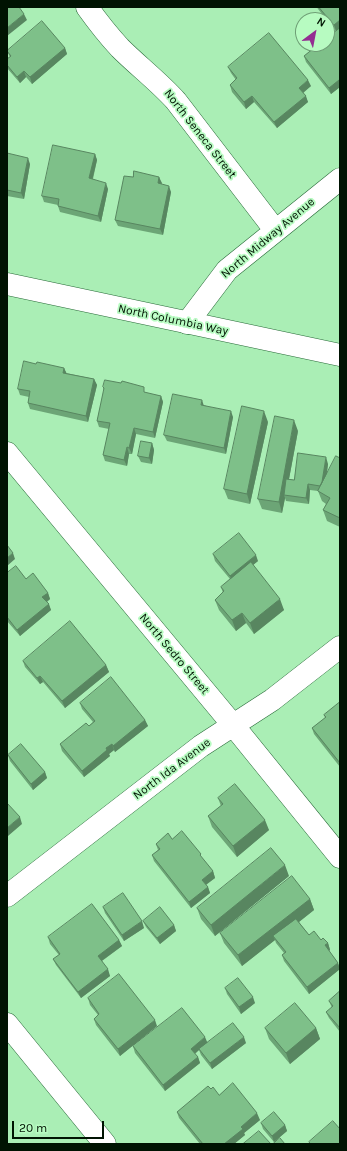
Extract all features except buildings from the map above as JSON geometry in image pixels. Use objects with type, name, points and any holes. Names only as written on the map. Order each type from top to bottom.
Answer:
[{"type":"street","name":"North Seneca Street","points":[[87,7],[107,34],[121,49],[164,88],[176,101],[275,230]]},
{"type":"street","name":"North Midway Avenue","points":[[187,323],[227,270],[340,179]]},
{"type":"street","name":"North Columbia Way","points":[[7,284],[340,355]]},
{"type":"street","name":"North Sedro Street","points":[[7,453],[233,725],[340,858]]},
{"type":"street","name":"North Ida Avenue","points":[[7,896],[201,746],[272,700],[340,647]]},
{"type":"street","points":[[7,1024],[105,1144]]}]
